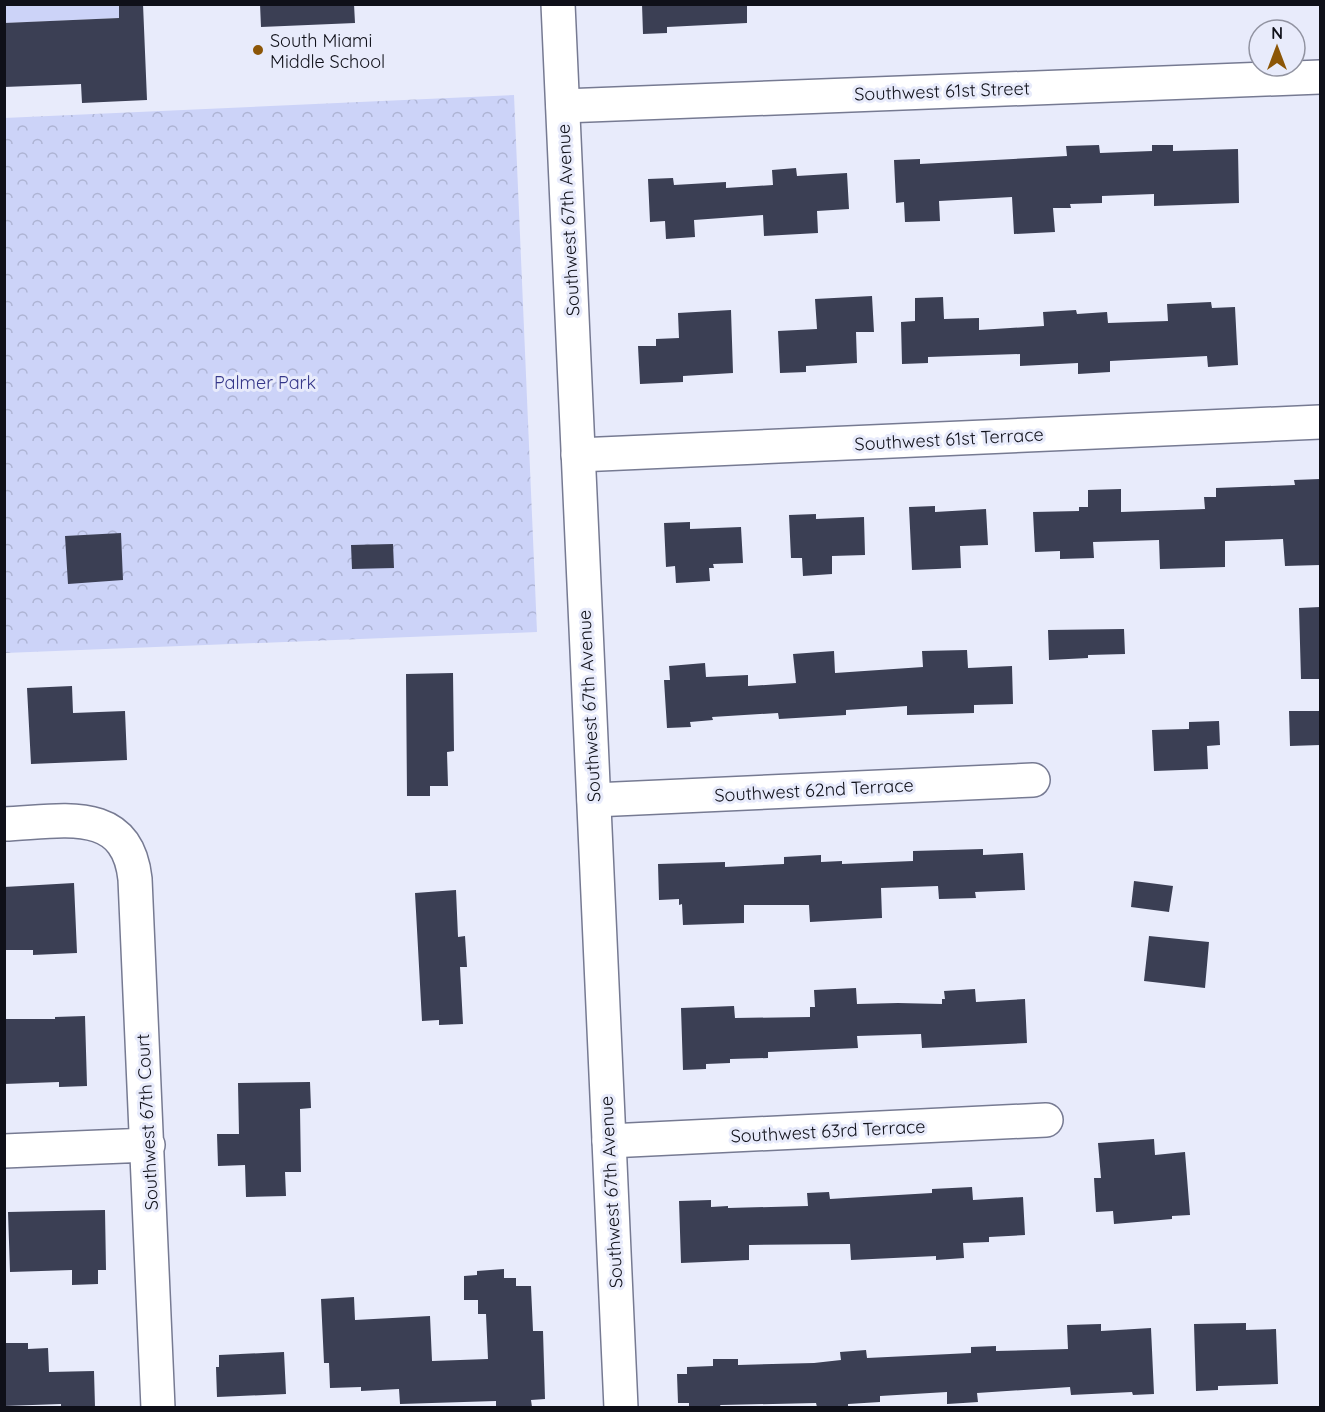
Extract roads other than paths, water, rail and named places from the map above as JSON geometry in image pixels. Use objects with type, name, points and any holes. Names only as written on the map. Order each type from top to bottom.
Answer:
[{"type":"street","name":"Southwest 67th Avenue","points":[[558,4],[621,1407]]},
{"type":"street","name":"Southwest 61st Street","points":[[563,106],[1320,77]]},
{"type":"street","name":"Southwest 61st Terrace","points":[[579,455],[1320,422]]},
{"type":"street","name":"Southwest 62nd Terrace","points":[[594,800],[1033,780]]},
{"type":"street","name":"Southwest 67th Court","points":[[4,824],[70,821],[98,824],[109,828],[122,840],[132,858],[135,879],[148,1145],[158,1407]]},
{"type":"street","name":"Southwest 63rd Terrace","points":[[609,1141],[1046,1120]]},
{"type":"street","points":[[4,1151],[148,1145]]},
{"type":"place","name":"South Miami Middle School","points":[[258,50]]},
{"type":"park label","name":"Palmer Park","points":[[265,382]]}]
